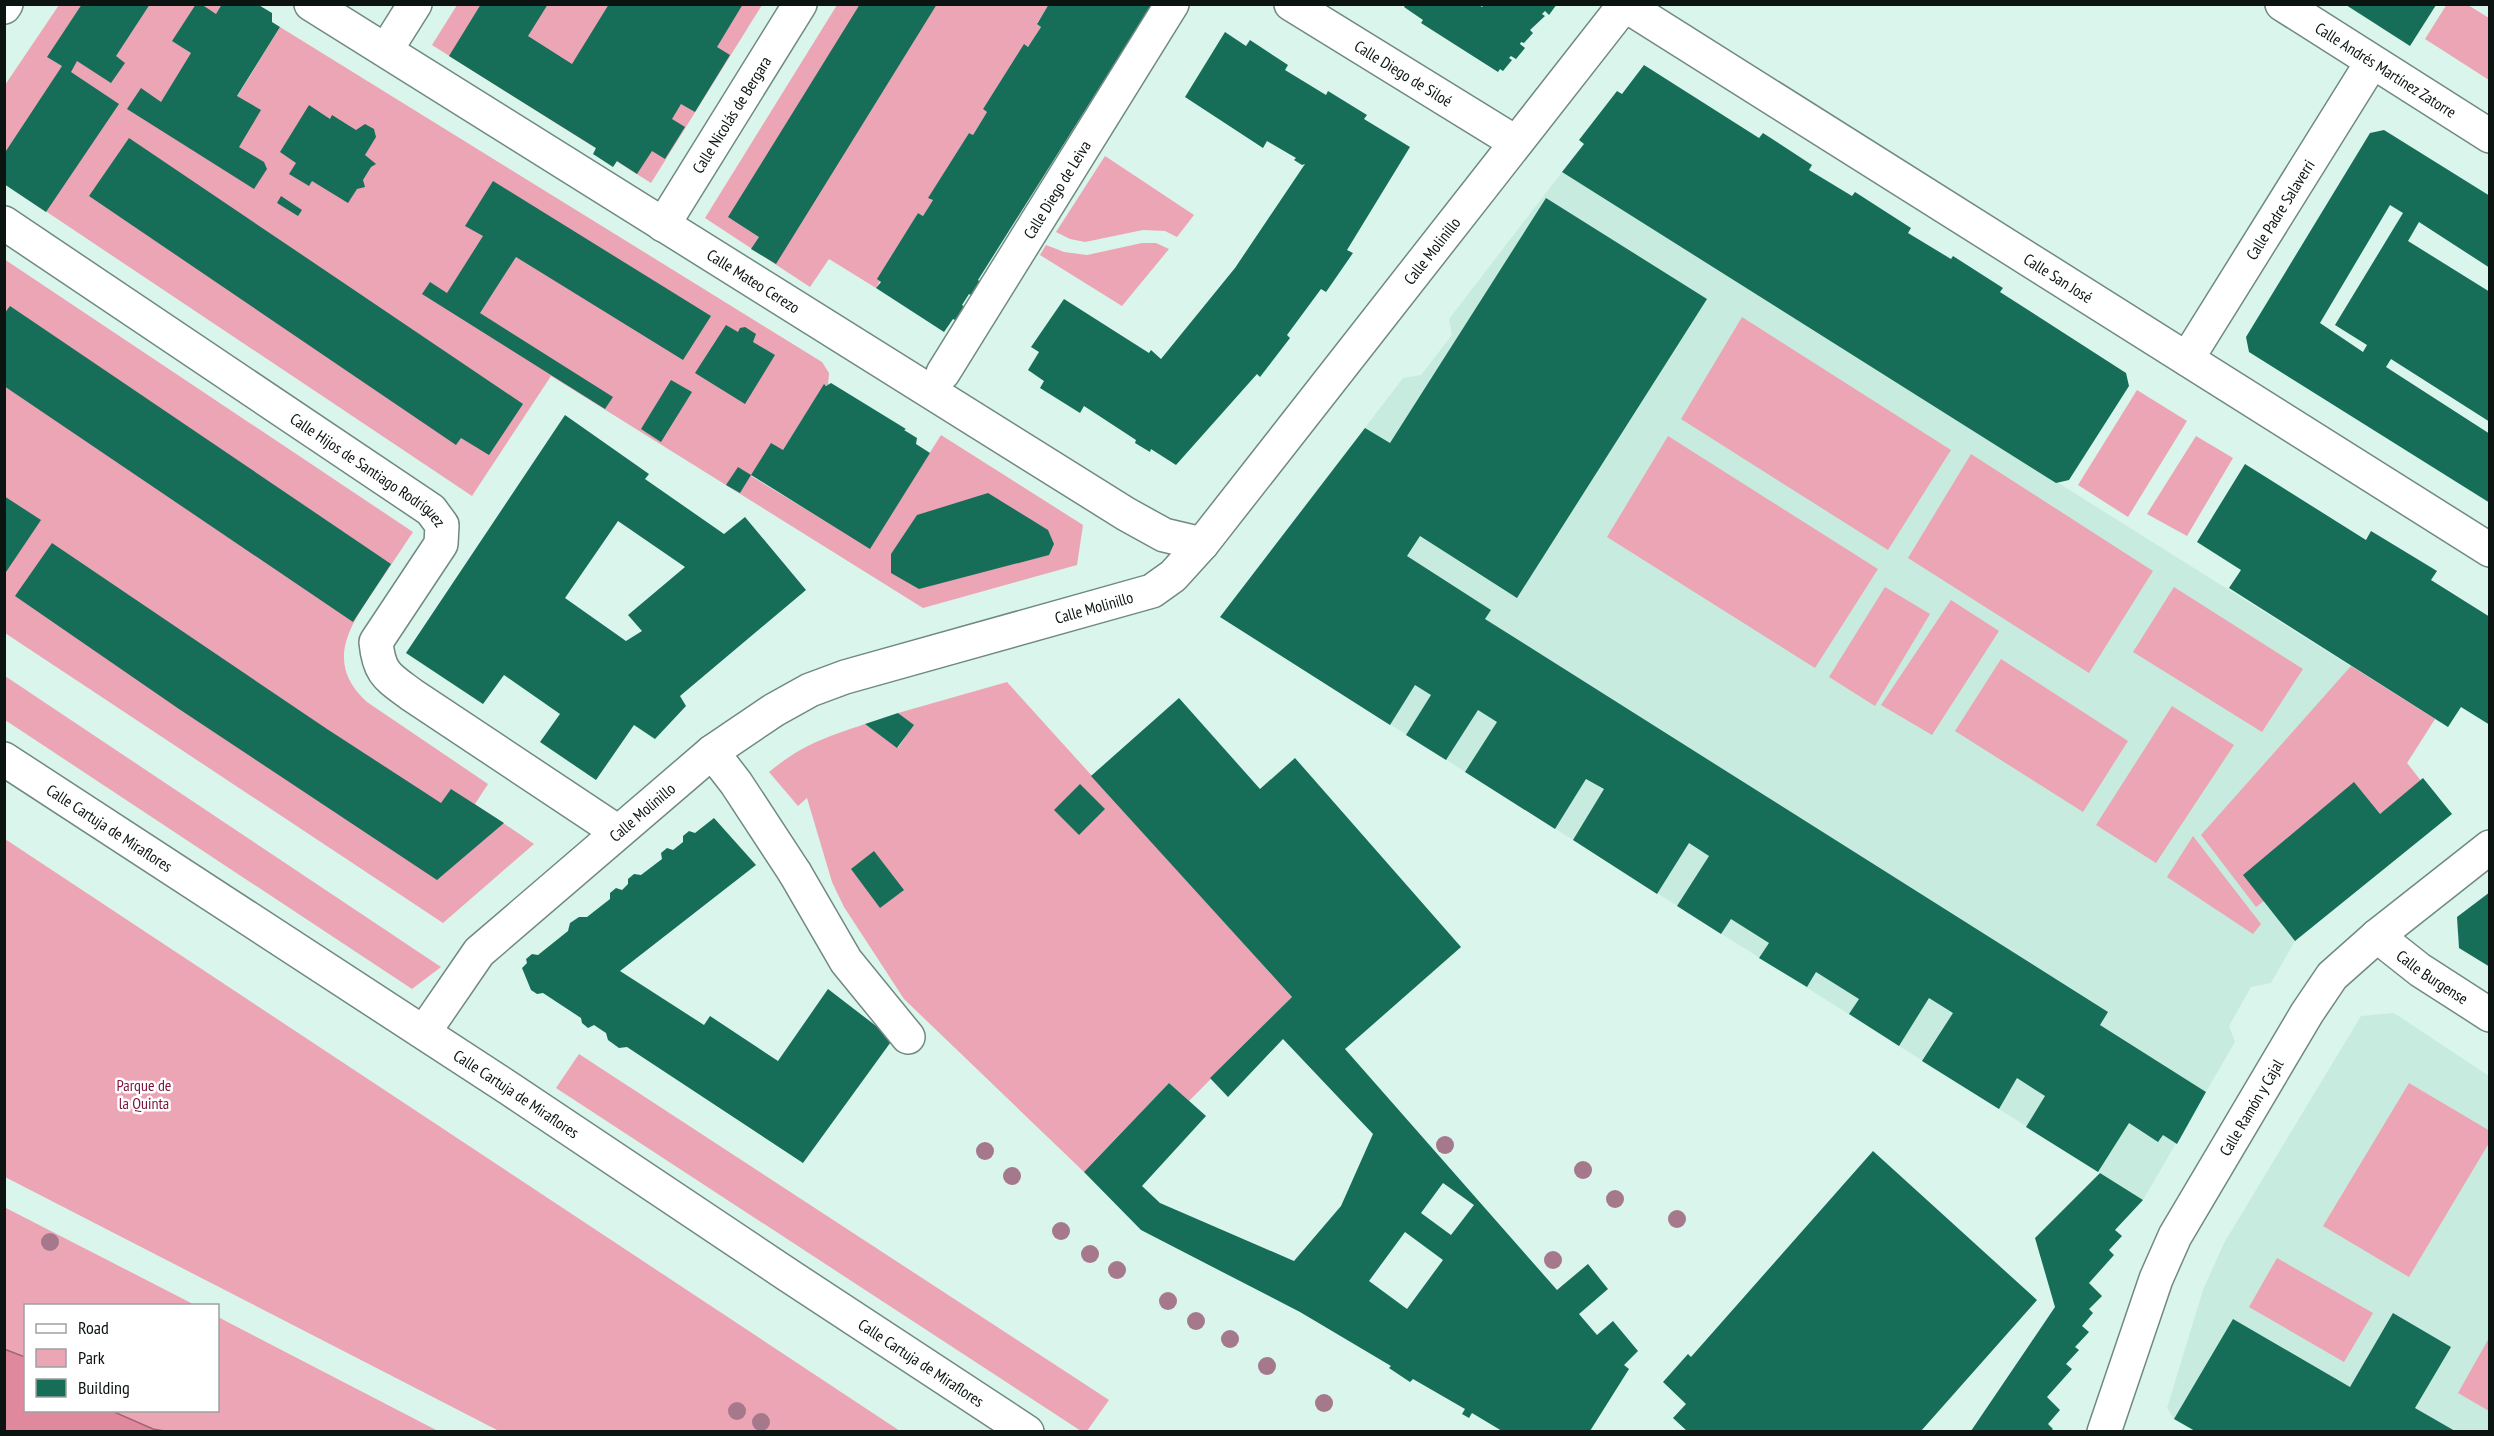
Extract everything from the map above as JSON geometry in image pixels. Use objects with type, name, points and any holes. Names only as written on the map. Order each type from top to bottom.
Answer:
[{"type":"street","name":"Calle Mateo Cerezo","points":[[311,4],[1126,514],[1164,535],[1202,544]]},
{"type":"street","points":[[386,50],[415,4]]},
{"type":"street","name":"Calle Nicolás de Bergara","points":[[663,225],[800,4]]},
{"type":"street","name":"Calle Diego de Leiva","points":[[942,373],[1172,4]]},
{"type":"street","name":"Calle Diego de Siloé","points":[[1292,4],[1515,142]]},
{"type":"street","name":"Calle Andrés Martínez Zatorre","points":[[2282,4],[2490,136]]},
{"type":"street","name":"Calle Molinillo","points":[[424,1032],[479,952],[712,752],[774,710],[810,690],[845,677],[1152,591],[1173,576],[1202,544],[1515,142],[1625,5]]},
{"type":"street","name":"Calle San José","points":[[1625,5],[2490,550]]},
{"type":"street","name":"Calle Padre Salaverri","points":[[2187,359],[2372,62]]},
{"type":"street","name":"Calle Hijos de Santiago Rodríguez","points":[[4,223],[431,510],[442,525],[441,544],[376,642],[378,662],[388,677],[412,695],[618,832]]},
{"type":"street","points":[[712,752],[736,783],[795,873],[846,961],[908,1038]]},
{"type":"street","name":"Calle Cartuja de Miraflores","points":[[4,759],[424,1032],[1028,1431]]},
{"type":"street","name":"Calle Ramón y Cajal","points":[[2104,1431],[2156,1279],[2175,1236],[2307,1013],[2332,976],[2377,936],[2490,847]]},
{"type":"street","name":"Calle Burgense","points":[[2377,936],[2420,970],[2490,1015]]},
{"type":"shaded area","points":[[1562,172],[2435,719],[2407,763],[2421,780],[2423,778],[2452,814],[2295,941],[2271,983],[2251,987],[2229,1026],[2235,1042],[2143,1200],[1220,617],[1403,378],[1421,375],[1452,335],[1449,319]]},
{"type":"shaded area","points":[[2394,1013],[2489,1076],[2489,1431],[2195,1431],[2174,1419],[2167,1408],[2203,1290],[2224,1243],[2361,1016]]},
{"type":"shaded area","points":[[4,1349],[24,1357],[24,1412],[114,1412],[153,1429],[164,1431],[5,1431]]},
{"type":"green space","points":[[2447,4],[2468,5],[2489,18],[2489,80],[2425,39]]},
{"type":"green space","points":[[59,5],[222,5],[149,122],[201,155],[280,27],[822,362],[829,373],[828,385],[824,385],[783,450],[751,476],[870,548],[941,435],[1083,525],[1077,565],[923,608],[551,376],[472,496],[5,184],[5,85]]},
{"type":"green space","points":[[457,5],[762,5],[651,183],[432,45]]},
{"type":"green space","points":[[837,5],[1049,5],[1037,23],[1041,27],[1028,47],[1024,45],[983,109],[987,112],[973,135],[969,133],[929,197],[933,200],[923,216],[918,213],[876,288],[829,259],[810,287],[705,218]]},
{"type":"green space","points":[[1105,156],[1194,215],[1177,237],[1165,231],[1143,230],[1085,242],[1070,239],[1056,232]]},
{"type":"green space","points":[[1142,243],[1156,243],[1169,249],[1122,306],[1040,255],[1046,245],[1064,252],[1087,255]]},
{"type":"green space","points":[[4,259],[413,532],[367,600],[351,629],[344,658],[346,672],[354,687],[367,702],[488,784],[475,804],[534,844],[443,923],[5,633]]},
{"type":"green space","points":[[1742,317],[1951,450],[1888,550],[1681,419]]},
{"type":"green space","points":[[2137,390],[2187,421],[2128,517],[2078,485]]},
{"type":"green space","points":[[1668,436],[1878,569],[1815,668],[1607,537]]},
{"type":"green space","points":[[2196,436],[2233,458],[2187,536],[2147,514]]},
{"type":"green space","points":[[1971,454],[2153,571],[2089,673],[1908,558]]},
{"type":"green space","points":[[1885,587],[1930,614],[1875,706],[1829,677]]},
{"type":"green space","points":[[2174,587],[2303,669],[2262,732],[2133,652]]},
{"type":"green space","points":[[1951,600],[1999,631],[1932,735],[1881,705]]},
{"type":"green space","points":[[2001,659],[2128,741],[2083,812],[1955,731]]},
{"type":"green space","points":[[2351,666],[2435,719],[2407,763],[2421,781],[2256,907],[2201,835]]},
{"type":"green space","points":[[4,676],[441,967],[412,989],[5,720]]},
{"type":"green space","points":[[1007,682],[1292,997],[1189,1101],[1169,1083],[1084,1172],[904,999],[844,907],[832,882],[807,798],[798,806],[769,772],[792,755],[815,743],[865,724],[898,748],[913,725],[898,713]]},
{"type":"green space","points":[[2172,706],[2234,745],[2156,863],[2096,825]]},
{"type":"green space","points":[[2193,836],[2261,924],[2253,934],[2167,877]]},
{"type":"green space","name":"Parque de la Quinta","points":[[5,839],[900,1431],[499,1431],[5,1177]]},
{"type":"green space","points":[[579,1054],[1109,1400],[1087,1431],[1081,1431],[556,1088]]},
{"type":"green space","points":[[2409,1083],[2490,1131],[2489,1143],[2409,1277],[2323,1226]]},
{"type":"green space","points":[[4,1207],[193,1304],[24,1304],[24,1412],[219,1412],[219,1318],[438,1431],[5,1431]]},
{"type":"green space","points":[[2277,1258],[2373,1313],[2344,1362],[2249,1307]]},
{"type":"green space","points":[[2489,1338],[2489,1411],[2458,1393]]},
{"type":"building","points":[[82,4],[150,4],[116,56],[125,63],[111,83],[77,61],[71,72],[119,104],[46,212],[4,184],[4,154],[62,66],[47,57]]},
{"type":"building","points":[[196,4],[201,4],[216,14],[222,4],[257,4],[272,13],[272,22],[280,27],[237,96],[261,110],[239,147],[264,162],[267,169],[254,189],[127,109],[141,88],[161,102],[191,53],[172,41]]},
{"type":"building","points":[[481,4],[548,4],[528,36],[572,64],[609,4],[743,4],[717,47],[730,55],[695,112],[681,104],[672,119],[685,127],[665,159],[652,151],[637,174],[617,161],[613,167],[593,154],[596,148],[449,56]]},
{"type":"building","points":[[860,4],[937,4],[776,264],[751,249],[759,237],[728,217]]},
{"type":"building","points":[[1049,4],[1152,4],[978,280],[981,283],[973,296],[969,294],[962,305],[966,308],[957,321],[953,319],[944,332],[876,288],[881,282],[877,279],[918,213],[923,216],[933,200],[928,198],[969,133],[973,135],[987,112],[983,109],[1024,44],[1028,47],[1041,27],[1037,24]]},
{"type":"building","points":[[1406,4],[1478,4],[1482,7],[1484,4],[1557,4],[1549,15],[1545,11],[1542,14],[1545,16],[1530,30],[1533,33],[1524,43],[1521,42],[1520,44],[1525,48],[1516,59],[1511,56],[1509,58],[1512,60],[1503,71],[1500,69],[1498,72],[1421,23],[1423,20],[1404,7]]},
{"type":"building","points":[[2346,5],[2436,5],[2410,46]]},
{"type":"building","points":[[1225,32],[1246,46],[1250,40],[1288,65],[1285,70],[1326,95],[1328,91],[1367,115],[1364,119],[1410,147],[1347,250],[1353,253],[1326,292],[1321,289],[1287,335],[1290,338],[1260,377],[1257,374],[1176,465],[1151,449],[1150,452],[1135,443],[1136,440],[1084,406],[1080,413],[1040,388],[1044,381],[1028,370],[1039,352],[1031,347],[1064,299],[1149,353],[1151,350],[1161,359],[1235,268],[1305,164],[1302,165],[1294,160],[1296,158],[1267,141],[1263,148],[1185,97]]},
{"type":"building","points":[[1644,65],[1759,138],[1763,133],[1812,165],[1809,170],[1852,196],[1855,192],[1911,228],[1908,233],[1951,259],[1953,256],[2003,288],[2000,292],[2126,373],[2129,386],[2069,480],[2056,483],[1562,172],[1584,144],[1579,140],[1617,91],[1622,94]]},
{"type":"building","points":[[309,105],[330,119],[332,115],[356,130],[365,124],[374,129],[376,137],[365,155],[376,164],[371,167],[363,180],[365,187],[357,189],[348,203],[312,181],[309,186],[289,174],[296,163],[280,152]]},
{"type":"building","points":[[2384,130],[2490,196],[2490,268],[2419,222],[2408,241],[2490,292],[2490,422],[2391,359],[2386,367],[2490,434],[2490,503],[2249,352],[2246,337],[2370,133]],"holes":[[[2390,205],[2403,213],[2335,325],[2367,345],[2363,352],[2320,323]]]},
{"type":"building","points":[[129,138],[523,404],[489,455],[461,438],[456,445],[89,196]]},
{"type":"building","points":[[493,181],[711,316],[683,360],[516,257],[480,313],[613,397],[605,409],[422,294],[430,282],[447,293],[483,236],[465,226]]},
{"type":"building","points":[[281,196],[302,210],[298,216],[277,203]]},
{"type":"building","points":[[1546,198],[1707,299],[1517,598],[1420,536],[1407,556],[1491,610],[1485,619],[2108,1012],[2100,1025],[2206,1092],[2177,1144],[2163,1135],[2158,1142],[2129,1123],[2098,1172],[2026,1127],[2045,1096],[2017,1078],[1999,1109],[1922,1061],[1953,1013],[1929,998],[1899,1046],[1849,1014],[1859,999],[1816,972],[1807,987],[1759,958],[1769,943],[1731,919],[1721,934],[1677,906],[1709,856],[1689,843],[1657,894],[1573,840],[1604,789],[1586,779],[1555,829],[1465,772],[1497,722],[1478,710],[1446,760],[1406,735],[1431,695],[1415,685],[1390,725],[1220,617],[1365,428],[1390,443]]},
{"type":"building","points":[[10,306],[391,564],[353,622],[4,386],[4,314]]},
{"type":"building","points":[[726,325],[738,332],[740,328],[745,327],[756,334],[753,342],[775,355],[745,404],[695,373]]},
{"type":"building","points":[[671,380],[692,392],[661,442],[641,429]]},
{"type":"building","points":[[831,383],[906,429],[904,430],[917,438],[916,444],[930,453],[870,549],[751,475],[771,443],[783,450],[824,384],[826,386]]},
{"type":"building","points":[[565,415],[649,474],[645,479],[724,534],[745,517],[806,590],[680,696],[686,706],[655,739],[634,725],[596,780],[540,742],[560,714],[504,675],[483,704],[406,653]],"holes":[[[618,521],[685,567],[628,615],[642,631],[626,641],[565,598]]]},
{"type":"building","points":[[2245,464],[2366,540],[2371,531],[2437,571],[2431,580],[2490,617],[2490,725],[2461,707],[2448,727],[2229,588],[2241,570],[2197,542]]},
{"type":"building","points":[[738,467],[751,475],[740,493],[726,485]]},
{"type":"building","points":[[988,493],[1048,530],[1054,544],[1049,555],[919,589],[891,573],[891,554],[917,515]]},
{"type":"building","points":[[4,496],[41,520],[4,575]]},
{"type":"building","points":[[52,543],[327,729],[441,803],[451,789],[504,823],[437,880],[179,709],[15,596]]},
{"type":"building","points":[[1179,698],[1260,789],[1295,758],[1461,947],[1345,1049],[1557,1290],[1588,1264],[1608,1289],[1579,1314],[1597,1335],[1613,1321],[1638,1351],[1624,1365],[1629,1369],[1590,1431],[1502,1431],[1472,1413],[1469,1418],[1462,1414],[1465,1409],[1413,1379],[1410,1382],[1389,1368],[1391,1366],[1300,1312],[1141,1230],[1084,1172],[1169,1083],[1206,1116],[1142,1186],[1160,1203],[1294,1261],[1341,1206],[1373,1134],[1283,1039],[1228,1097],[1210,1078],[1292,997],[1091,776]],"holes":[[[1443,1183],[1474,1205],[1451,1235],[1421,1213]],[[1405,1232],[1443,1260],[1407,1309],[1369,1281]]]},
{"type":"building","points":[[898,713],[914,725],[897,748],[865,724]]},
{"type":"building","points":[[2423,778],[2452,814],[2295,941],[2243,875],[2354,782],[2380,814]]},
{"type":"building","points":[[1080,784],[1105,809],[1079,835],[1054,810]]},
{"type":"building","points":[[714,818],[756,865],[620,971],[704,1025],[710,1016],[778,1061],[828,989],[893,1039],[803,1163],[627,1047],[619,1048],[608,1040],[606,1033],[594,1025],[588,1028],[582,1023],[581,1018],[543,993],[537,994],[531,990],[522,968],[527,963],[526,959],[532,954],[538,955],[568,931],[570,923],[579,917],[587,917],[610,899],[610,893],[616,888],[622,890],[634,874],[641,875],[662,859],[661,853],[667,848],[673,850],[683,842],[683,836],[689,831],[695,833]]},
{"type":"building","points":[[874,851],[904,890],[880,908],[851,869]]},
{"type":"building","points":[[2490,892],[2490,967],[2459,948],[2457,917]]},
{"type":"building","points":[[1873,1151],[2037,1300],[1921,1431],[1687,1431],[1673,1418],[1686,1404],[1663,1382],[1688,1354],[1691,1357]]},
{"type":"building","points":[[2100,1173],[2143,1200],[2115,1230],[2122,1236],[2109,1250],[2114,1255],[2089,1283],[2102,1296],[2089,1309],[2093,1313],[2082,1326],[2089,1332],[2075,1347],[2079,1350],[2066,1364],[2072,1369],[2047,1397],[2060,1410],[2048,1424],[2053,1429],[2051,1431],[1971,1431],[2055,1307],[2035,1238]]},
{"type":"building","points":[[2393,1313],[2451,1347],[2415,1408],[2455,1431],[2195,1431],[2174,1419],[2233,1319],[2350,1387]]}]
